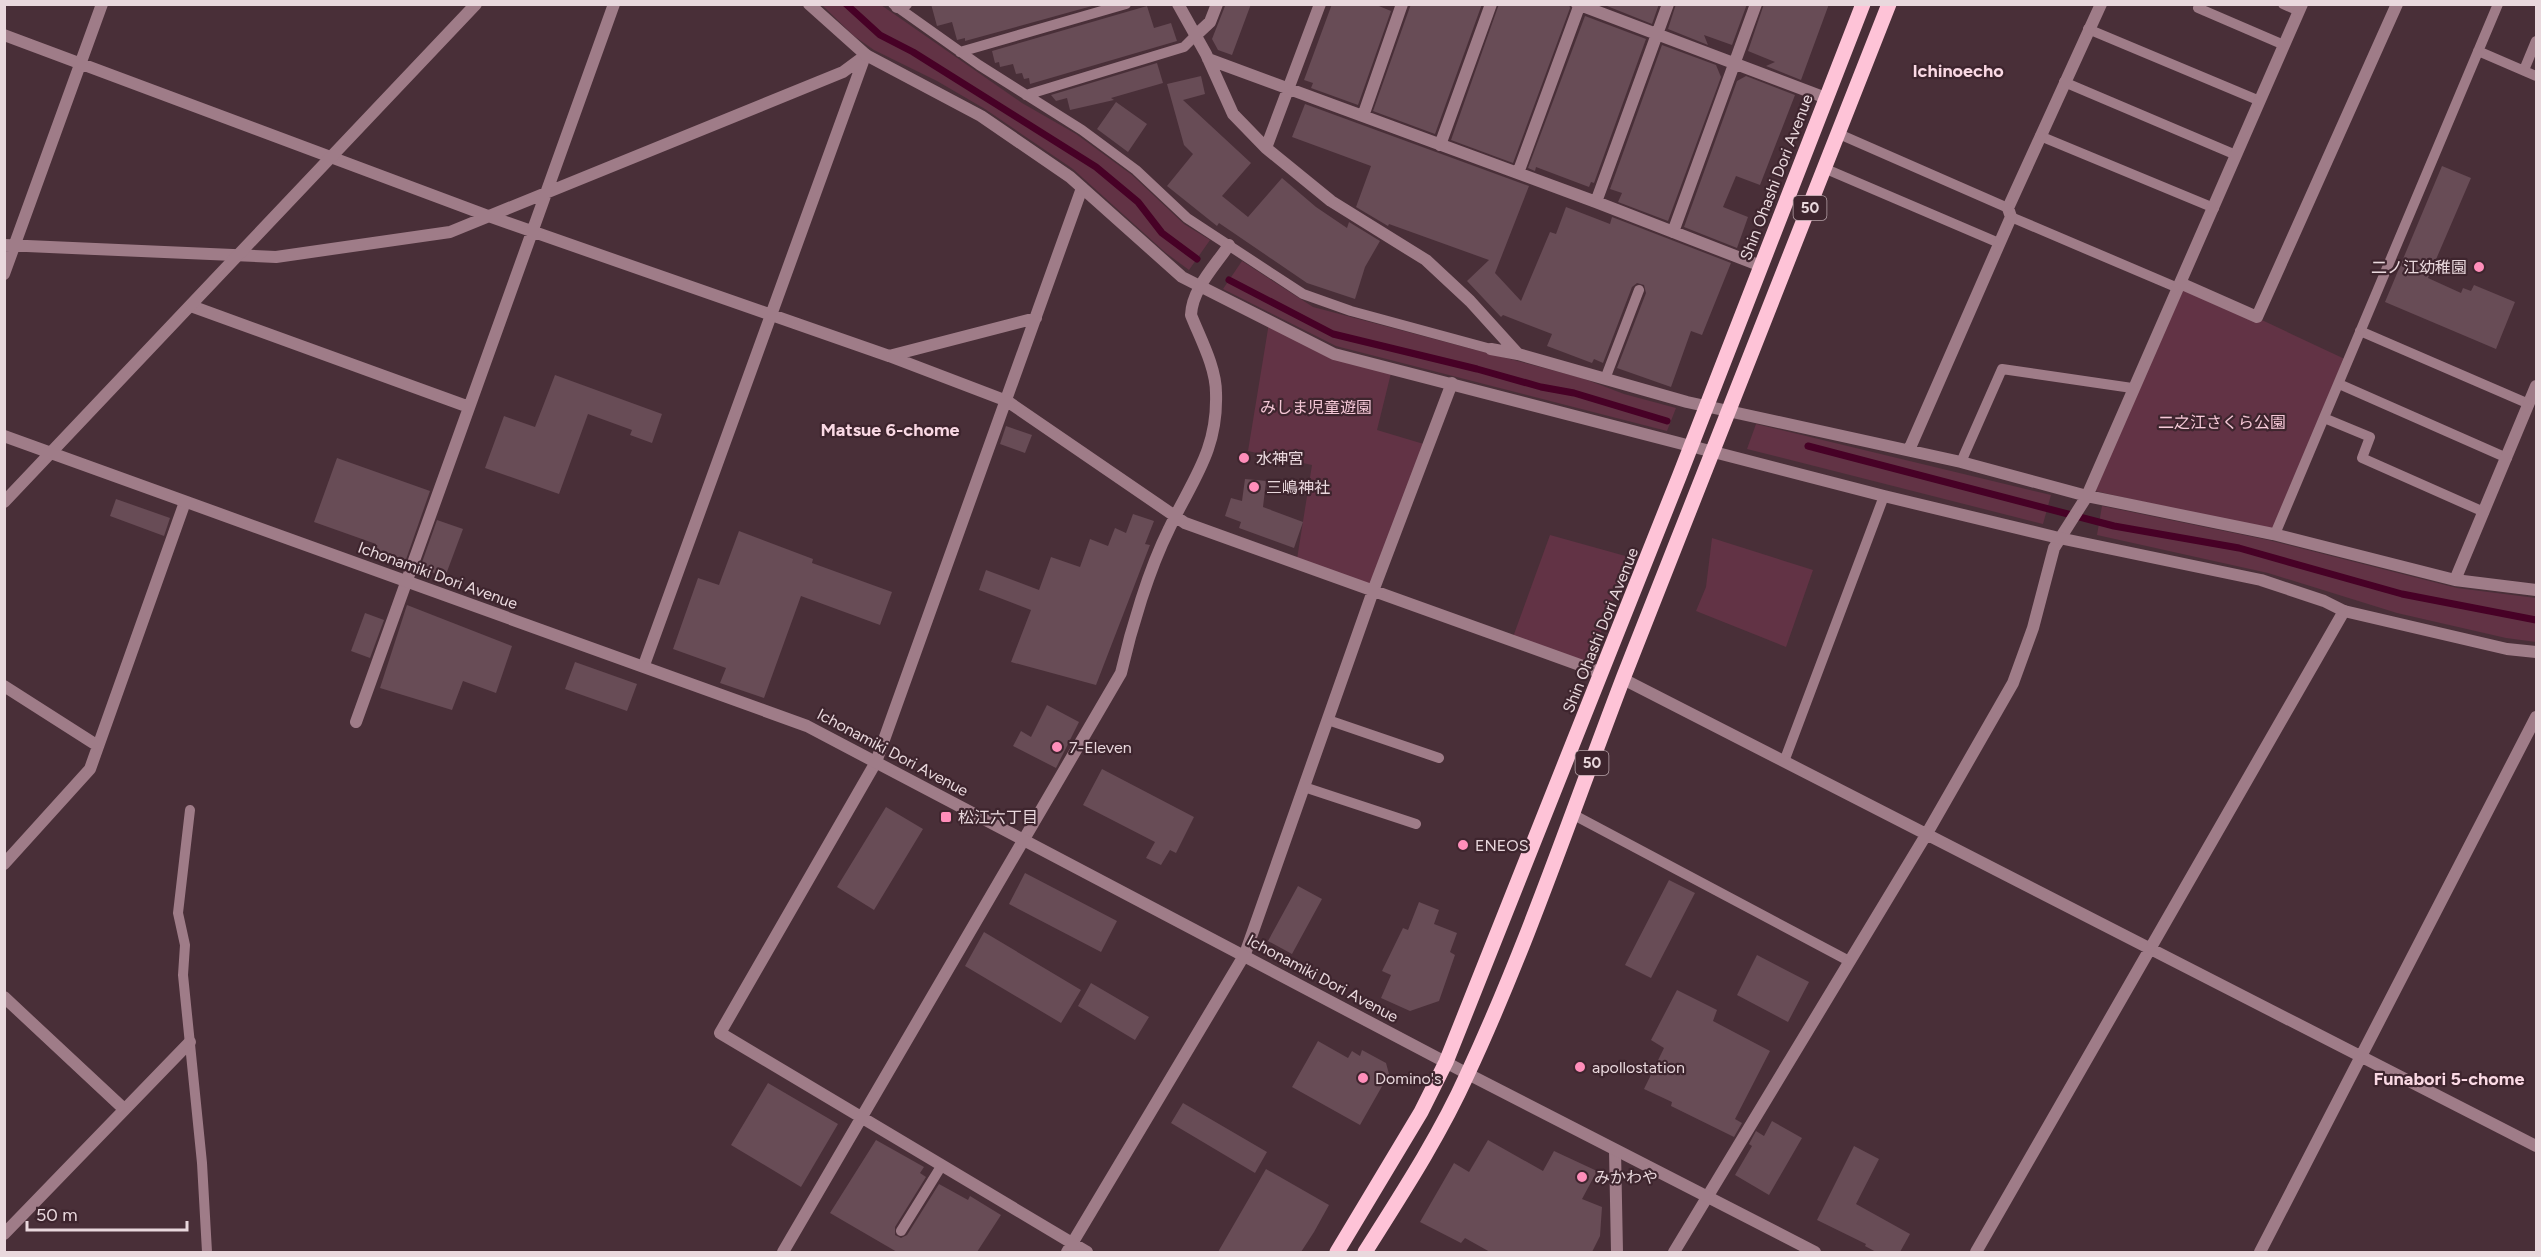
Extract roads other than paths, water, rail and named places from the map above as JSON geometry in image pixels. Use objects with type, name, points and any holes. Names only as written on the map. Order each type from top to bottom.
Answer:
[{"type":"main road","name":"Shin Ohashi Dori Avenue","points":[[1337,1252],[1421,1112],[1446,1062],[1602,673],[1863,4]]},
{"type":"main road","name":"50","points":[[1365,1252],[1443,1123],[1468,1074],[1574,815],[1623,679],[1715,452],[1889,4]]},
{"type":"street","points":[[4,274],[10,245],[102,4]]},
{"type":"street","points":[[356,722],[614,4]]},
{"type":"street","points":[[809,4],[849,43],[866,55],[981,116],[1082,188],[1165,264],[1200,286],[1334,354],[1884,496],[2059,538],[2261,580],[2324,601],[2344,611],[2507,649],[2536,652]]},
{"type":"street","points":[[1178,4],[1208,59],[1233,114],[1266,148],[1331,201],[1426,260],[1470,301],[1518,354]]},
{"type":"street","points":[[1195,36],[1210,22],[1217,4]]},
{"type":"street","points":[[1266,148],[1320,4]]},
{"type":"street","points":[[1363,116],[1402,4]]},
{"type":"street","points":[[1440,145],[1491,4]]},
{"type":"street","points":[[1596,201],[1668,4]]},
{"type":"street","points":[[1673,232],[1756,4]]},
{"type":"street","points":[[1909,450],[1999,243],[2040,136],[2101,4]]},
{"type":"street","points":[[2179,286],[2257,317],[2397,4]]},
{"type":"street","points":[[4,502],[241,256],[475,5]]},
{"type":"street","points":[[1518,174],[1579,5],[1826,98]]},
{"type":"street","points":[[1674,1252],[1926,835],[2013,683],[2033,628],[2059,538],[2087,496],[2132,388],[2301,8]]},
{"type":"street","points":[[4,35],[334,156],[491,217],[889,356],[1007,401],[1185,523],[1602,673]]},
{"type":"street","points":[[10,245],[276,257],[450,232],[843,72],[866,55]]},
{"type":"street","points":[[644,665],[769,314],[866,55]]},
{"type":"street","points":[[1208,59],[1596,201],[1761,266]]},
{"type":"street","points":[[1082,188],[876,762],[720,1033],[942,1165],[1070,1248],[1086,1252]]},
{"type":"street","points":[[783,1252],[1121,673],[1129,639],[1168,530],[1204,464],[1211,443],[1216,392],[1191,315],[1193,301],[1200,286],[1229,245]]},
{"type":"street","points":[[191,306],[469,408]]},
{"type":"street","points":[[889,356],[1036,318]]},
{"type":"street","points":[[1491,349],[1518,354],[1707,406],[1961,462],[2087,496],[2275,534],[2455,580],[2536,590]]},
{"type":"street","points":[[1070,1248],[1245,954],[1373,591],[1452,383]]},
{"type":"street","points":[[2455,580],[2536,386]]},
{"type":"street","name":"Ichonamiki Dori Avenue","points":[[4,436],[405,582],[644,665],[807,726],[1245,954],[1468,1074],[1815,1252]]},
{"type":"street","points":[[4,864],[90,769],[185,502]]},
{"type":"street","points":[[1976,1252],[2153,948],[2344,611]]},
{"type":"street","points":[[1623,679],[1785,759],[1926,835],[2153,948],[2536,1146]]},
{"type":"street","points":[[4,686],[98,746]]},
{"type":"street","points":[[2260,1252],[2536,720]]},
{"type":"street","points":[[4,996],[124,1109]]},
{"type":"street","points":[[4,1234],[190,1042]]},
{"type":"street","points":[[1615,1150],[1617,1252]]},
{"type":"lane","points":[[960,52],[1125,4]]},
{"type":"lane","points":[[2283,4],[2301,8]]},
{"type":"lane","points":[[2275,534],[2498,4]]},
{"type":"lane","points":[[899,5],[960,52],[1082,130],[1136,170],[1187,218],[1315,300],[1491,349]]},
{"type":"lane","points":[[2198,8],[2284,45]]},
{"type":"lane","points":[[2088,29],[2260,101]]},
{"type":"lane","points":[[1026,95],[1184,47],[1195,36]]},
{"type":"lane","points":[[2524,70],[2536,41]]},
{"type":"lane","points":[[2478,51],[2536,76]]},
{"type":"lane","points":[[2064,82],[2236,155]]},
{"type":"lane","points":[[1839,134],[2009,213],[2179,286]]},
{"type":"lane","points":[[2040,136],[2214,208]]},
{"type":"lane","points":[[1826,169],[1999,243]]},
{"type":"lane","points":[[1605,379],[1639,290]]},
{"type":"lane","points":[[2360,331],[2529,404]]},
{"type":"lane","points":[[1961,462],[2002,369],[2132,388]]},
{"type":"lane","points":[[2339,384],[2507,458]]},
{"type":"lane","points":[[2324,418],[2370,437],[2362,458],[2484,512]]},
{"type":"lane","points":[[1785,759],[1884,496]]},
{"type":"lane","points":[[1328,720],[1439,759]]},
{"type":"lane","points":[[1304,787],[1416,824]]},
{"type":"lane","points":[[190,810],[178,913],[185,945],[183,975],[207,1252]]},
{"type":"lane","points":[[1574,815],[1849,961]]},
{"type":"lane","points":[[901,1232],[942,1165]]},
{"type":"waterway","points":[[846,4],[880,35],[913,52],[1096,167],[1138,202],[1162,233],[1197,259]]},
{"type":"waterway","points":[[1229,280],[1333,334],[1541,387],[1574,393],[1667,421]]},
{"type":"waterway","points":[[1808,446],[2114,526],[2239,548],[2402,594],[2536,620]]},
{"type":"place","name":"二ノ江幼稚園","points":[[2479,267]]},
{"type":"place","name":"水神宮","points":[[1244,458]]},
{"type":"place","name":"三嶋神社","points":[[1254,487]]},
{"type":"place","name":"7-Eleven","points":[[1057,747]]},
{"type":"place","name":"松江六丁目","points":[[946,817]]},
{"type":"place","name":"ENEOS","points":[[1463,845]]},
{"type":"place","name":"apollostation","points":[[1580,1067]]},
{"type":"place","name":"Domino's","points":[[1363,1078]]},
{"type":"place","name":"みかわや","points":[[1582,1177]]},
{"type":"district","name":"Ichinoecho","points":[[1958,71]]},
{"type":"district","name":"Matsue 6-chome","points":[[890,430]]},
{"type":"district","name":"Funabori 5-chome","points":[[2449,1079]]},
{"type":"park label","name":"みしま児童遊園","points":[[1316,407]]},
{"type":"park label","name":"二之江さくら公園","points":[[2222,422]]}]
